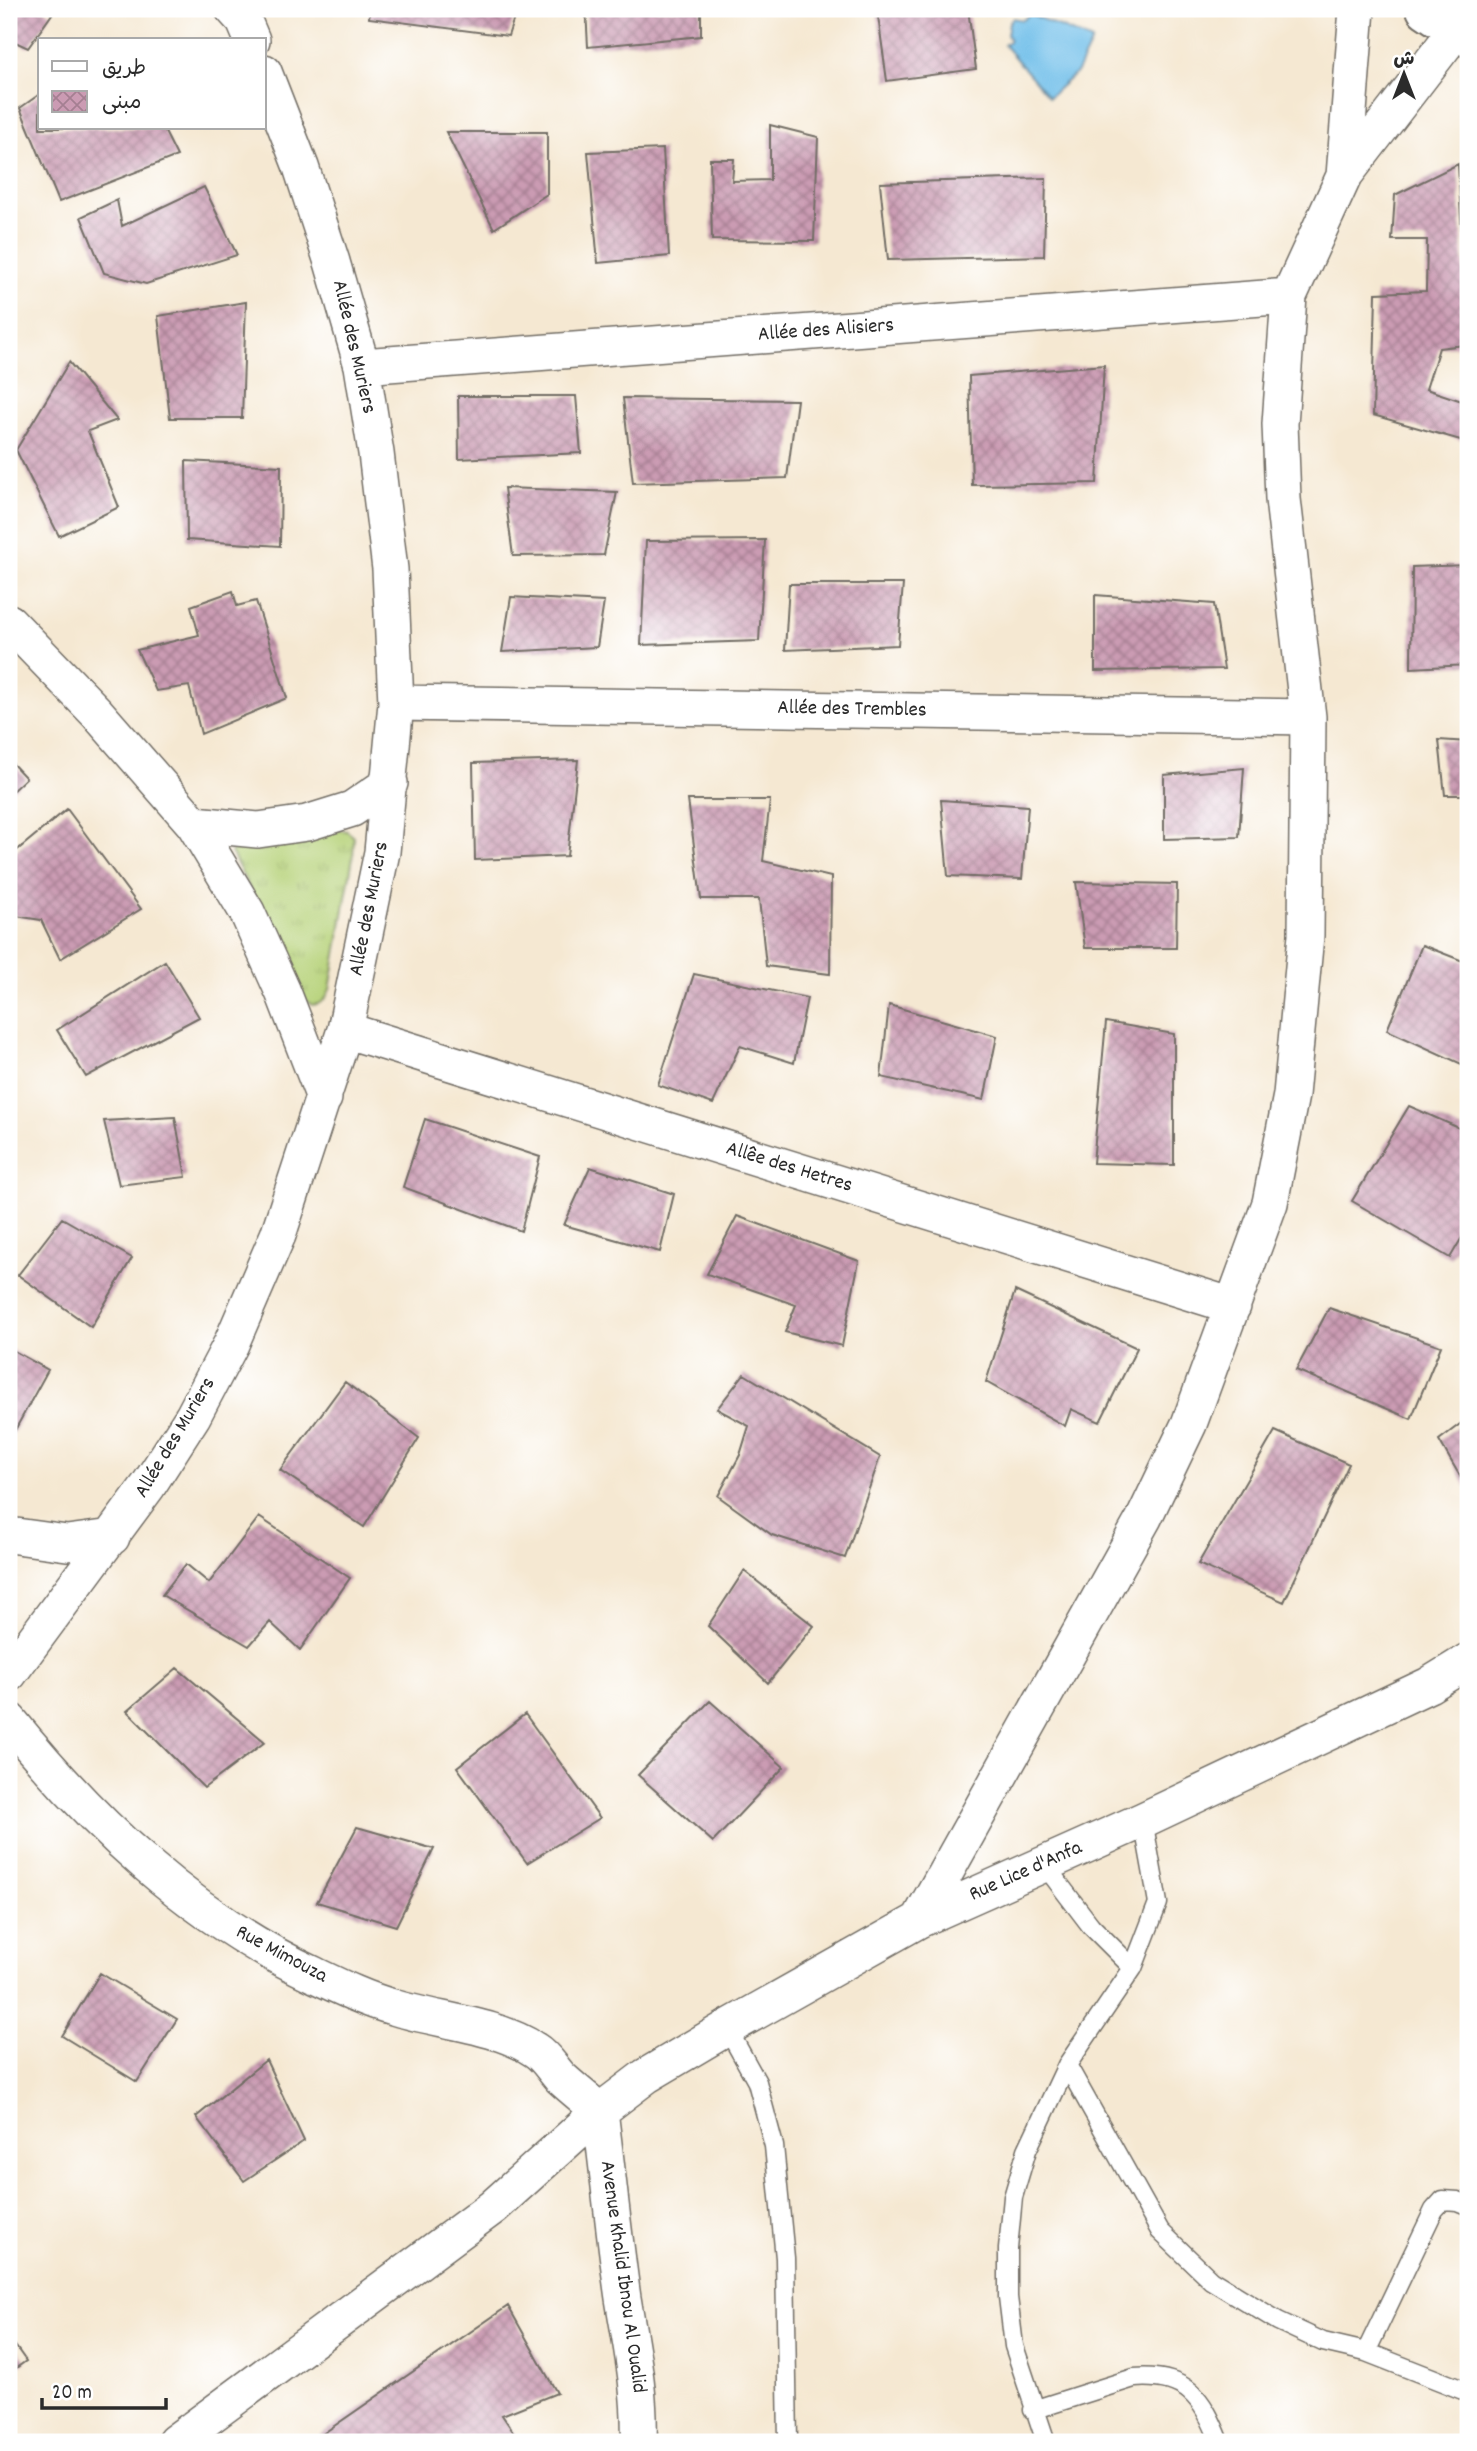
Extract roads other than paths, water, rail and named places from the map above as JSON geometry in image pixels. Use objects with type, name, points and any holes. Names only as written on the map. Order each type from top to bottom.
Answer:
[{"type":"street","points":[[1344,176],[1357,9]]},
{"type":"street","points":[[919,1920],[1144,1518],[1189,1424],[1270,1203],[1291,1095],[1306,935],[1308,717],[1283,499],[1280,424],[1289,296],[1344,176],[1450,25]]},
{"type":"street","name":"Allée des Muriers","points":[[9,1674],[148,1486],[193,1416],[231,1344],[278,1235],[345,1030],[382,852],[396,703],[390,569],[362,366],[301,167],[266,77]]},
{"type":"street","name":"Allée des Alisiers","points":[[362,366],[1289,296]]},
{"type":"street","points":[[9,622],[97,713],[194,824],[247,912],[283,992],[324,1098]]},
{"type":"street","name":"Allée des Trembles","points":[[396,703],[1308,717]]},
{"type":"street","points":[[194,824],[258,830],[307,823],[352,809],[390,783]]},
{"type":"street","name":"Allêe des Hetres","points":[[345,1030],[1233,1306]]},
{"type":"street","points":[[9,1535],[67,1543],[112,1537]]},
{"type":"street","name":"Rue Lice d'Anfa","points":[[175,2442],[493,2207],[600,2111],[646,2076],[919,1920],[1143,1820],[1429,1685],[1468,1661]]},
{"type":"street","name":"Rue Mimouza","points":[[9,1720],[52,1773],[117,1839],[179,1892],[244,1938],[314,1975],[391,2007],[500,2034],[536,2050],[560,2076],[600,2111]]},
{"type":"street","name":"Avenue Khalid Ibnou Al Oualid","points":[[600,2111],[623,2299],[635,2361],[639,2442]]},
{"type":"lane","points":[[1045,2442],[1014,2346],[1008,2297],[1013,2197],[1027,2150],[1067,2065],[1133,1968],[1158,1903],[1143,1820]]},
{"type":"lane","points":[[1043,1863],[1091,1926],[1110,1948],[1133,1968]]},
{"type":"lane","points":[[727,2028],[757,2082],[774,2146],[785,2258],[788,2442]]},
{"type":"lane","points":[[1067,2065],[1160,2231],[1211,2280],[1278,2322],[1323,2342],[1366,2352],[1468,2392]]},
{"type":"lane","points":[[1366,2352],[1434,2210],[1443,2200],[1468,2205]]},
{"type":"lane","points":[[1033,2410],[1134,2378],[1152,2376],[1184,2387],[1198,2398],[1208,2412],[1220,2442]]},
{"type":"water","points":[[1030,14],[1092,41],[1077,72],[1049,97],[1004,45],[1010,40],[1007,35],[1009,22],[1013,18],[1023,20]]}]
